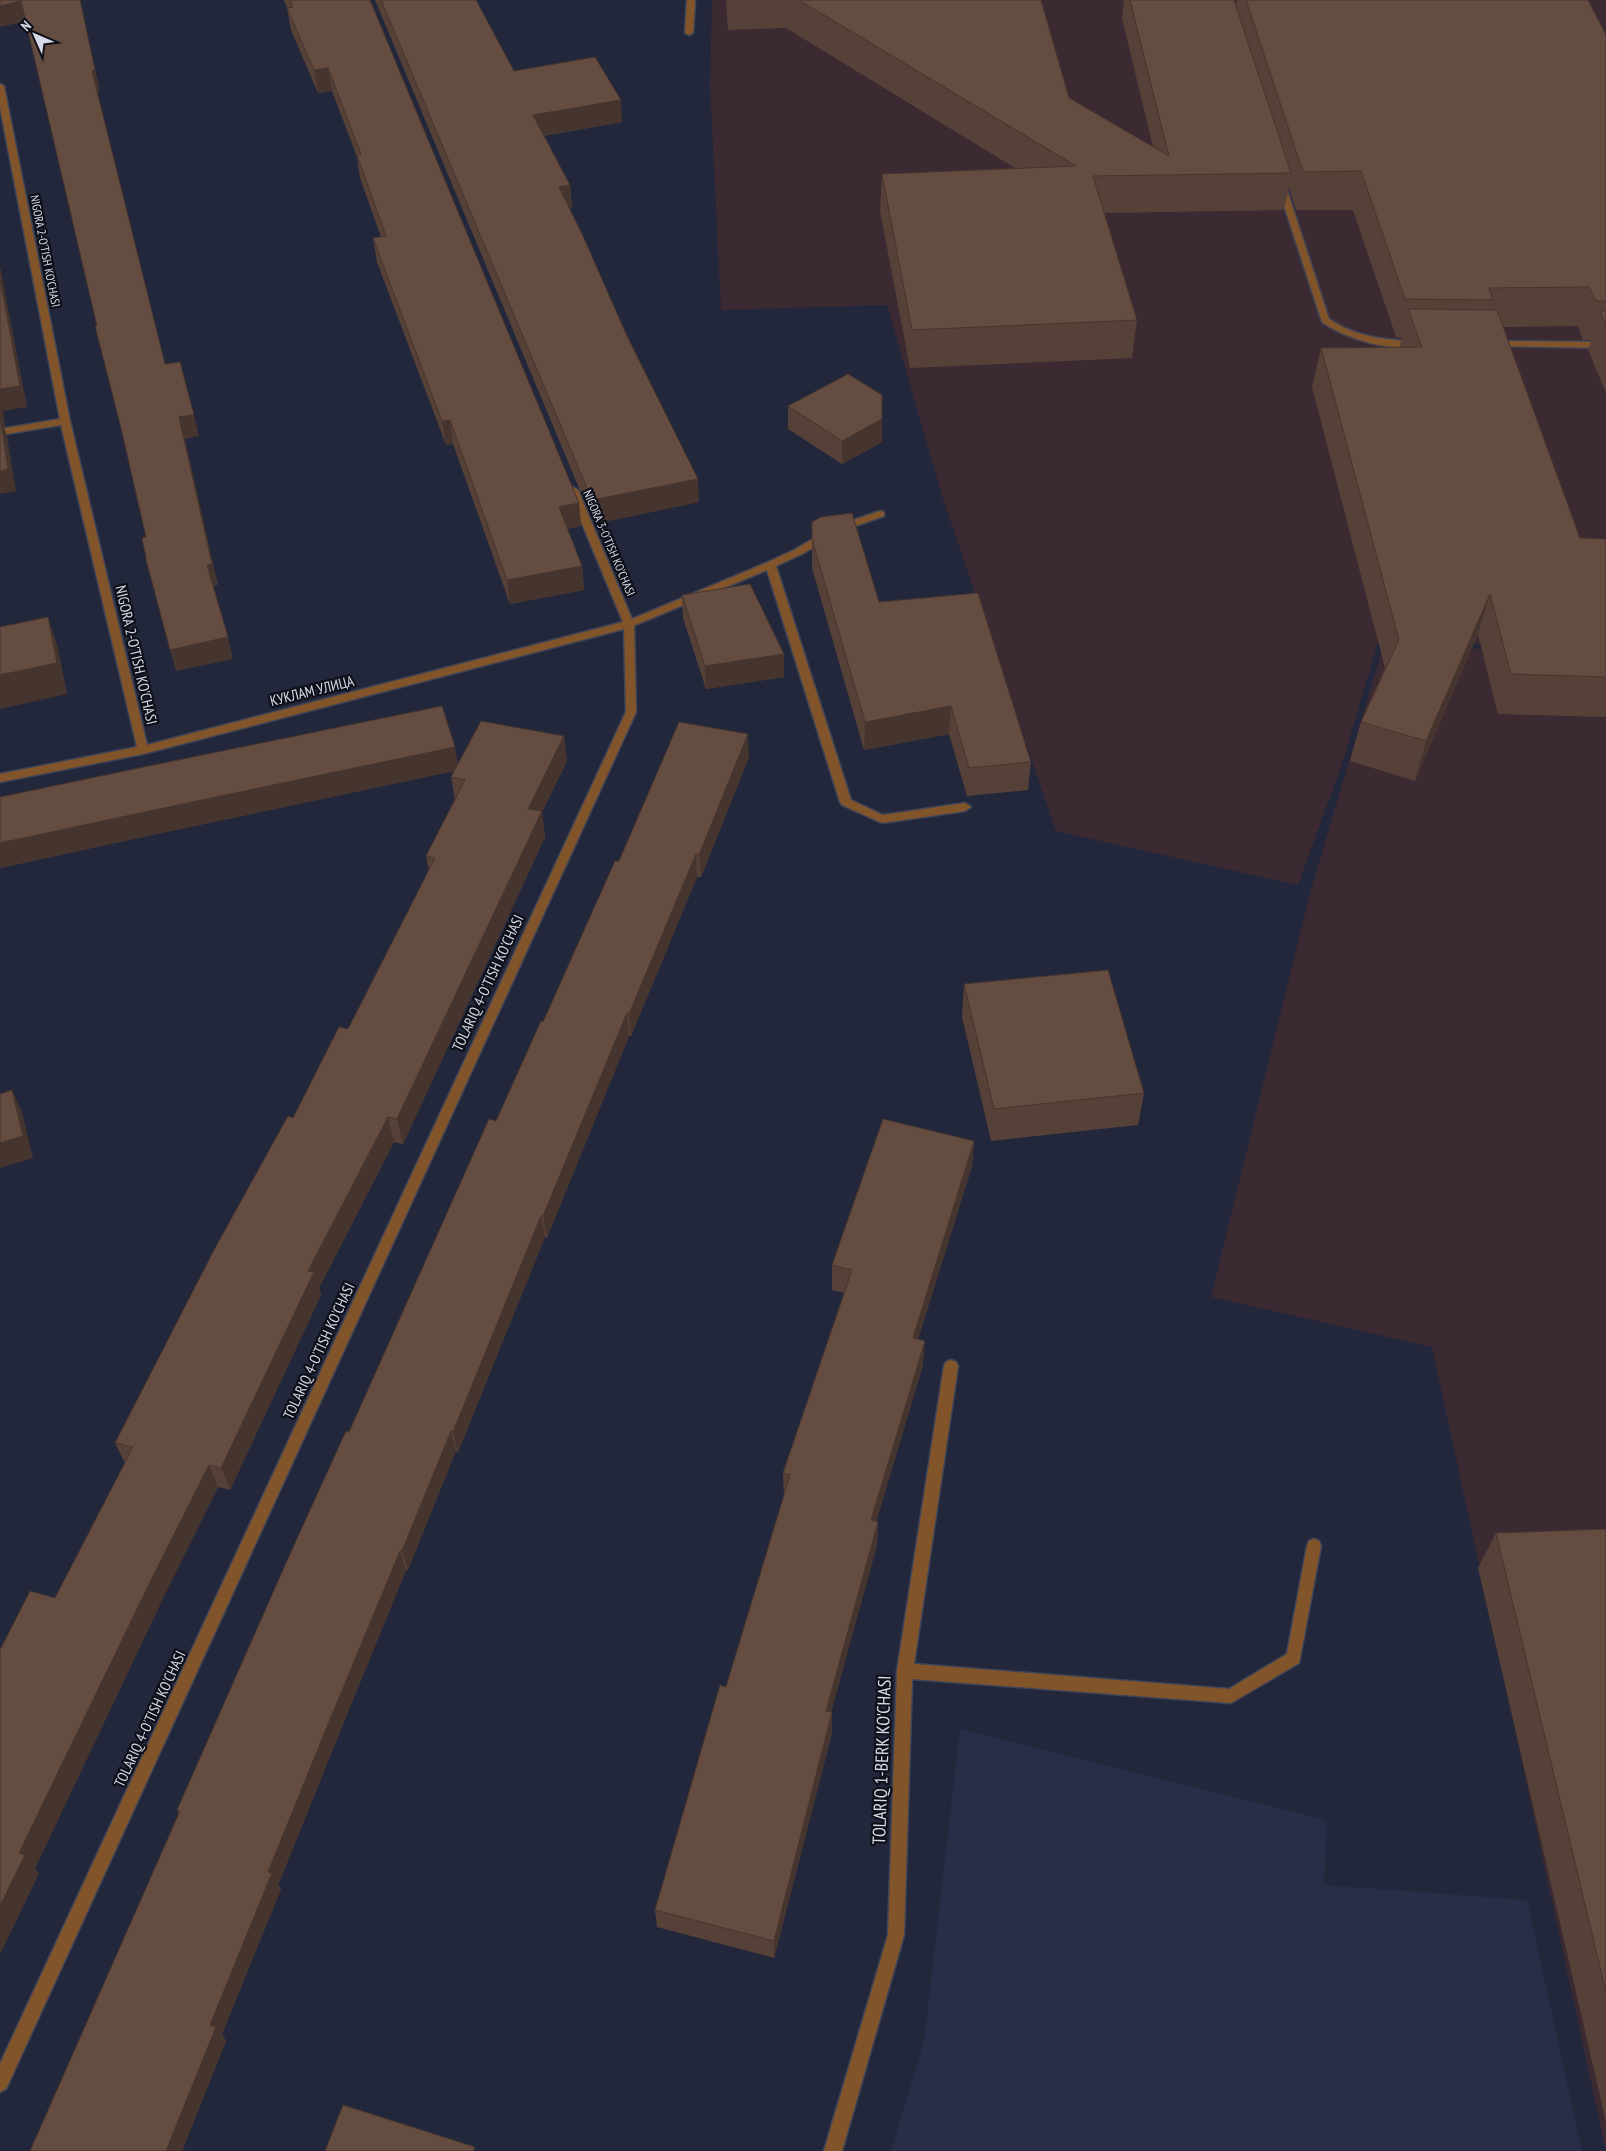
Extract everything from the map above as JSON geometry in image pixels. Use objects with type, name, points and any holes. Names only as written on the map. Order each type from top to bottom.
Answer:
[{"type":"street","points":[[689,33],[691,0]]},
{"type":"street","name":"NIGORA 2-O'TISH KO'CHASI","points":[[0,86],[65,421],[143,750]]},
{"type":"street","points":[[1277,172],[1325,320],[1337,330],[1353,337],[1422,344]]},
{"type":"street","points":[[1480,344],[1606,345]]},
{"type":"street","points":[[0,432],[65,421]]},
{"type":"street","name":"NIGORA 3-O'TISH KO'CHASI","points":[[568,477],[629,624]]},
{"type":"street","name":"КУКЛАМ УЛИЦА","points":[[0,778],[143,750],[629,624],[770,565],[798,552],[837,529],[880,514]]},
{"type":"street","points":[[770,565],[846,802],[882,819],[965,807]]},
{"type":"street","name":"TOLARIQ 4-O'TISH KO'CHASI","points":[[0,2083],[631,712],[629,624]]},
{"type":"street","name":"TOLARIQ 1-BERK KO'CHASI","points":[[833,2151],[896,1935],[905,1671],[951,1366]]},
{"type":"street","points":[[905,1671],[1231,1696],[1294,1658],[1314,1546]]},
{"type":"shaded area","points":[[712,0],[1606,0],[1606,647],[1378,642],[1342,764],[1298,885],[1056,831],[944,502],[887,305],[721,310],[710,86]]},
{"type":"shaded area","points":[[1383,647],[1606,651],[1606,2151],[1432,1347],[1211,1297],[1310,893]]},
{"type":"shaded area","points":[[960,1729],[1327,1820],[1324,1885],[1527,1900],[1582,2151],[891,2151],[924,2041]]},
{"type":"building","points":[[0,0],[80,0],[95,70],[92,71],[165,364],[180,362],[194,415],[179,417],[212,564],[207,565],[228,637],[170,650],[147,563],[142,538],[146,537],[95,326],[97,326],[21,1],[0,6]]},
{"type":"building","points":[[290,0],[370,0],[579,503],[559,507],[582,566],[507,580],[450,420],[442,421],[373,238],[386,236],[357,155],[361,154],[328,68],[314,70],[287,8],[293,7]]},
{"type":"building","points":[[381,0],[476,0],[514,71],[595,57],[621,100],[533,115],[570,185],[559,187],[627,336],[698,479],[592,500]]},
{"type":"building","points":[[799,0],[1041,0],[1069,98],[1169,156],[1130,0],[1234,0],[1291,173],[1093,176],[1137,320],[912,330],[882,174],[1076,166]]},
{"type":"building","points":[[1246,0],[1588,0],[1606,35],[1606,301],[1596,301],[1589,287],[1489,288],[1493,300],[1405,299],[1361,171],[1303,172]]},
{"type":"building","points":[[0,279],[20,386],[0,389]]},
{"type":"building","points":[[1408,309],[1497,310],[1580,538],[1606,539],[1606,677],[1511,674],[1490,594],[1426,741],[1361,722],[1399,640],[1321,348],[1422,347]]},
{"type":"building","points":[[1600,311],[1606,311],[1606,325]]},
{"type":"building","points":[[848,374],[882,395],[882,419],[842,441],[788,406]]},
{"type":"building","points":[[0,415],[8,469],[0,471]]},
{"type":"building","points":[[852,513],[879,602],[978,593],[1031,762],[969,768],[951,706],[865,722],[812,539],[812,522],[821,517]]},
{"type":"building","points":[[750,584],[784,654],[705,666],[682,595]]},
{"type":"building","points":[[48,617],[57,663],[0,675],[0,627]]},
{"type":"building","points":[[442,706],[455,747],[0,843],[0,797]]},
{"type":"building","points":[[481,721],[564,736],[528,809],[542,811],[397,1119],[388,1117],[308,1271],[314,1272],[221,1468],[209,1465],[154,1574],[19,1853],[25,1855],[0,1906],[0,1650],[30,1591],[55,1598],[133,1447],[115,1443],[214,1250],[288,1116],[293,1118],[339,1027],[348,1029],[435,858],[426,856],[465,780],[451,777]]},
{"type":"building","points":[[679,722],[748,734],[699,855],[696,854],[629,1014],[627,1013],[543,1216],[541,1216],[453,1432],[451,1431],[329,1722],[268,1872],[272,1873],[210,2025],[216,2027],[166,2151],[30,2151],[180,1811],[177,1810],[290,1554],[346,1431],[349,1432],[489,1119],[496,1121],[541,1021],[543,1022],[615,861],[619,861]]},
{"type":"building","points":[[1108,970],[1144,1093],[994,1109],[964,984]]},
{"type":"building","points":[[12,1090],[23,1136],[0,1143],[0,1094]]},
{"type":"building","points":[[883,1119],[974,1141],[913,1338],[925,1341],[871,1520],[878,1522],[826,1711],[832,1712],[774,1941],[655,1910],[720,1685],[726,1687],[790,1475],[783,1473],[852,1270],[832,1265]]},
{"type":"building","points":[[1606,1529],[1606,1992],[1496,1533]]},
{"type":"building","points":[[343,2105],[475,2147],[473,2151],[325,2151]]}]
